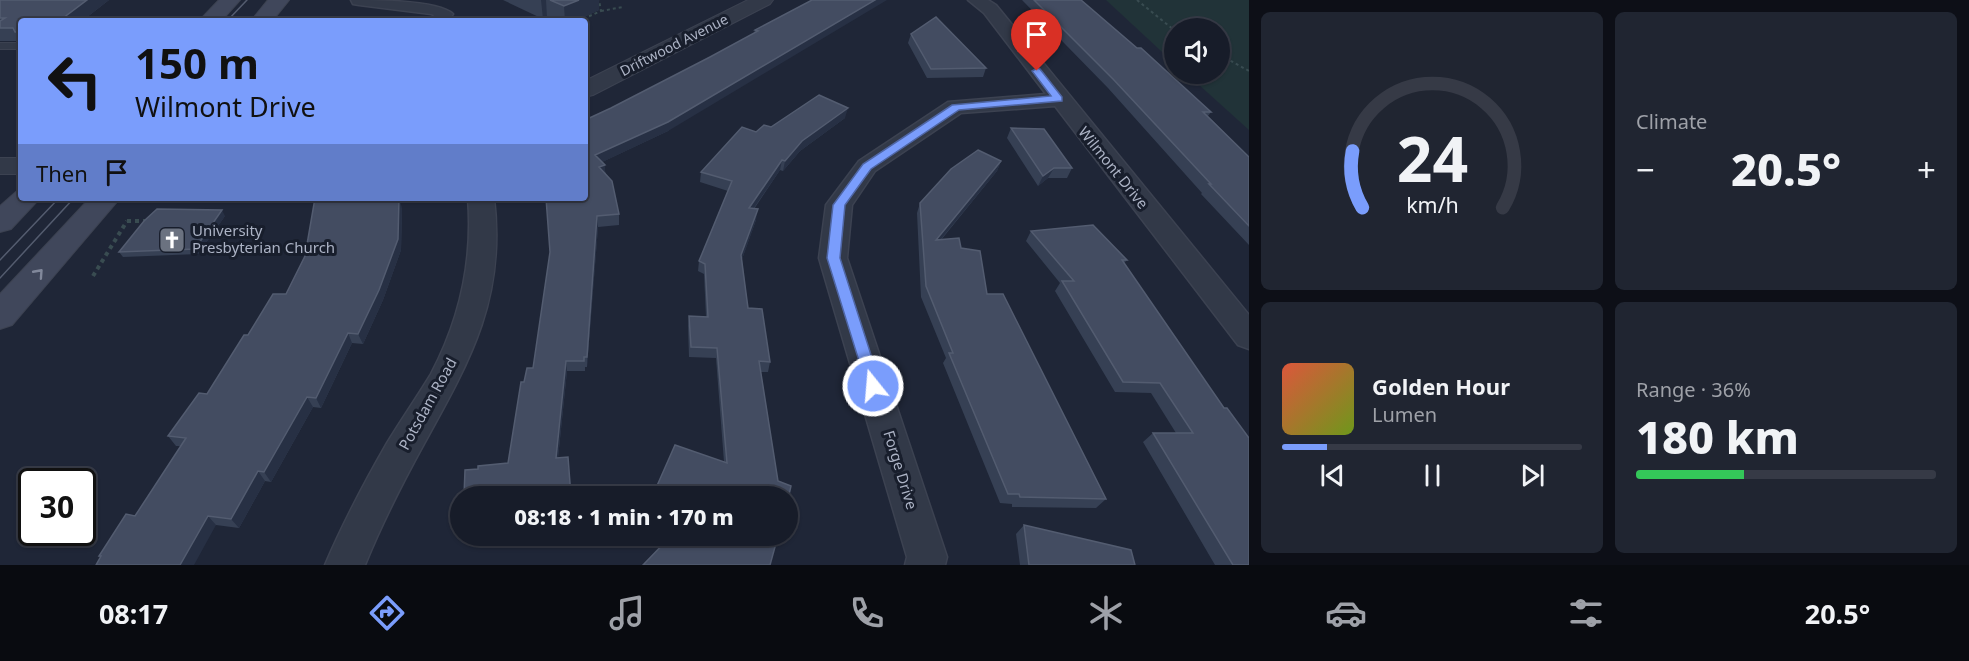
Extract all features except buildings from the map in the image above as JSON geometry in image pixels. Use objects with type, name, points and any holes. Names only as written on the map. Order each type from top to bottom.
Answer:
[{"type":"main road","points":[[212,18],[230,0]]},
{"type":"main road","points":[[264,18],[279,0]]},
{"type":"main road","points":[[0,222],[23,201]]},
{"type":"main road","points":[[0,316],[111,209]]},
{"type":"street","points":[[358,0],[436,9],[444,14],[441,18]]},
{"type":"street","name":"Driftwood Avenue","points":[[588,88],[763,0]]},
{"type":"street","name":"Wilmont Drive","points":[[976,0],[990,9],[1058,99],[1249,338]]},
{"type":"street","name":"Forge Drive","points":[[925,565],[927,557],[833,258],[839,205],[867,166],[956,107],[1058,99]]},
{"type":"street","points":[[0,166],[18,166]]},
{"type":"street","name":"Potsdam Road","points":[[345,565],[364,519],[410,435],[442,384],[470,320],[484,244],[485,225],[481,201]]},
{"type":"lane","points":[[0,46],[18,46]]},
{"type":"path","points":[[599,0],[601,10]]},
{"type":"path","points":[[1137,0],[1164,22]]},
{"type":"path","points":[[584,18],[601,10],[623,7]]},
{"type":"path","points":[[1230,60],[1249,70]]},
{"type":"path","points":[[111,209],[127,221],[153,222]]},
{"type":"path","points":[[93,276],[107,252],[119,239],[127,221]]},
{"type":"shaded area","points":[[1106,0],[1249,0],[1249,130],[1198,84],[1230,84],[1230,18],[1164,18],[1164,54]]},
{"type":"tram line","points":[[230,18],[247,0]]},
{"type":"tram line","points":[[0,260],[56,201]]},
{"type":"tram line","points":[[0,278],[71,201]]},
{"type":"place","name":"University Presbyterian Church","points":[[172,240]]},
{"type":"route","points":[[873,386],[833,258],[839,205],[867,166],[956,107],[1058,99],[1037,71]]}]
